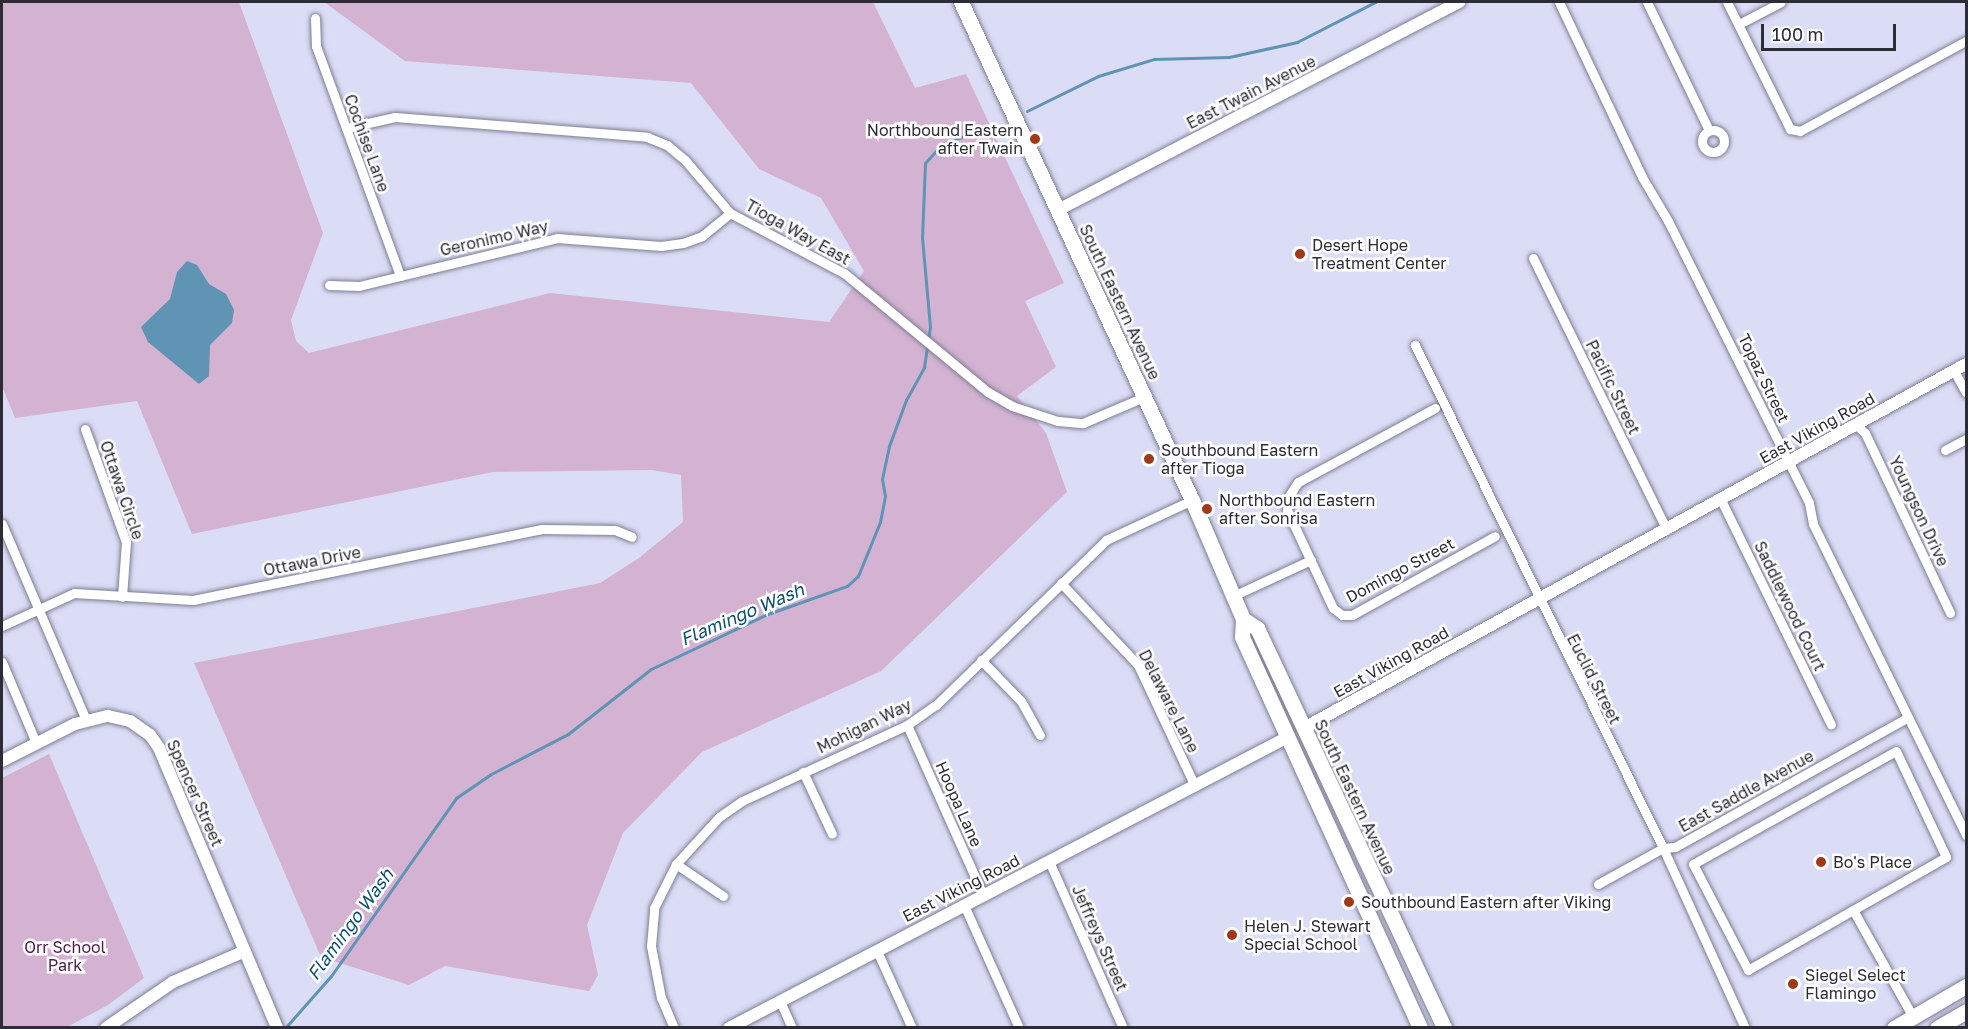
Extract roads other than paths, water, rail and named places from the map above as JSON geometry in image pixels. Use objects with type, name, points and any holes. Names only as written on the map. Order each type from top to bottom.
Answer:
[{"type":"main road","name":"South Eastern Avenue","points":[[961,2],[1192,500],[1243,619],[1242,638],[1417,1021]]},
{"type":"main road","name":"South Eastern Avenue","points":[[1243,619],[1257,628],[1444,1028]]},
{"type":"main road","points":[[1894,1028],[1966,986]]},
{"type":"main road","points":[[1937,1028],[1966,1011]]},
{"type":"main road","points":[[1417,1021],[1432,1028]]},
{"type":"street","name":"East Twain Avenue","points":[[1058,210],[1459,2]]},
{"type":"street","name":"Topaz Street","points":[[1559,2],[1642,177],[1668,221],[1809,503],[1813,524],[1966,836]]},
{"type":"street","points":[[1647,2],[1709,130]]},
{"type":"street","points":[[1727,2],[1790,129],[1800,131],[1966,41]]},
{"type":"street","points":[[1739,24],[1781,2]]},
{"type":"street","name":"Cochise Lane","points":[[315,18],[316,46],[400,276]]},
{"type":"street","name":"Tioga Way East","points":[[346,128],[395,117],[647,137],[667,145],[686,160],[730,213],[844,273],[950,360],[1012,406],[1058,421],[1083,423],[1144,397]]},
{"type":"street","name":"Geronimo Way","points":[[329,285],[359,286],[557,238],[661,246],[683,243],[702,236],[730,213]]},
{"type":"street","name":"Pacific Street","points":[[1533,258],[1667,530]]},
{"type":"street","name":"Euclid Street","points":[[1415,345],[1538,601],[1663,849],[1745,1028]]},
{"type":"street","name":"East Viking Road","points":[[729,1028],[1286,738],[1966,364]]},
{"type":"street","points":[[1954,371],[1966,393]]},
{"type":"street","points":[[1233,596],[1311,560],[1287,510],[1289,496],[1298,482],[1435,408]]},
{"type":"street","name":"Youngson Drive","points":[[1856,425],[1865,433],[1950,613]]},
{"type":"street","name":"Ottawa Circle","points":[[85,429],[126,542],[122,597]]},
{"type":"street","points":[[1946,450],[1966,439]]},
{"type":"street","name":"Mohigan Way","points":[[674,1028],[661,998],[651,946],[654,908],[676,864],[719,817],[742,801],[907,725],[936,705],[1106,540],[1192,500]]},
{"type":"street","name":"Saddlewood Court","points":[[1721,500],[1831,725]]},
{"type":"street","points":[[2,524],[86,720],[2,761]]},
{"type":"street","name":"Ottawa Drive","points":[[2,626],[74,593],[193,600],[542,529],[615,530],[632,537]]},
{"type":"street","name":"Domingo Street","points":[[1311,560],[1334,608],[1342,615],[1352,615],[1495,536]]},
{"type":"street","name":"Delaware Lane","points":[[1061,583],[1138,665],[1195,786]]},
{"type":"street","points":[[981,660],[1021,701],[1040,735]]},
{"type":"street","points":[[2,662],[36,743]]},
{"type":"street","name":"Spencer Street","points":[[86,720],[108,716],[130,721],[150,735],[159,748],[277,1028]]},
{"type":"street","name":"East Saddle Avenue","points":[[1598,884],[1663,849],[1675,847],[1907,718]]},
{"type":"street","name":"Hoopa Lane","points":[[907,725],[983,895]]},
{"type":"street","points":[[1896,751],[1946,857],[1853,910],[1748,970],[1693,864],[1896,751]]},
{"type":"street","points":[[803,772],[832,834]]},
{"type":"street","name":"Jeffreys Street","points":[[1049,861],[1123,1028]]},
{"type":"street","points":[[676,864],[723,896]]},
{"type":"street","points":[[964,905],[1019,1028]]},
{"type":"street","points":[[1853,910],[1913,1017]]},
{"type":"street","points":[[106,1028],[173,982],[245,951]]},
{"type":"street","points":[[877,951],[912,1028]]},
{"type":"street","points":[[780,1001],[792,1028]]},
{"type":"water","points":[[187,261],[197,265],[209,284],[226,294],[234,310],[232,323],[210,345],[209,376],[199,384],[148,342],[141,327],[170,299],[177,272]]},
{"type":"waterway","name":"Flamingo Wash","points":[[1027,111],[1098,76],[1154,59],[1229,57],[1297,42],[1375,2]]},
{"type":"waterway","name":"Flamingo Wash","points":[[285,1028],[331,976],[456,798],[491,774],[568,734],[651,669],[765,615],[847,586],[858,576],[880,522],[885,496],[882,479],[889,446],[906,400],[924,367],[930,327],[922,238],[925,163],[942,144],[990,127]]},
{"type":"place","name":"Northbound Eastern after Twain","points":[[1035,139]]},
{"type":"place","name":"Desert Hope Treatment Center","points":[[1300,254]]},
{"type":"place","name":"Southbound Eastern after Tioga","points":[[1149,459]]},
{"type":"place","name":"Northbound Eastern after Sonrisa","points":[[1207,509]]},
{"type":"place","name":"Bo's Place","points":[[1821,862]]},
{"type":"place","name":"Southbound Eastern after Viking","points":[[1349,902]]},
{"type":"place","name":"Helen J. Stewart Special School","points":[[1232,935]]},
{"type":"place","name":"Siegel Select Flamingo","points":[[1793,984]]},
{"type":"park label","name":"Orr School Park","points":[[65,956]]}]
